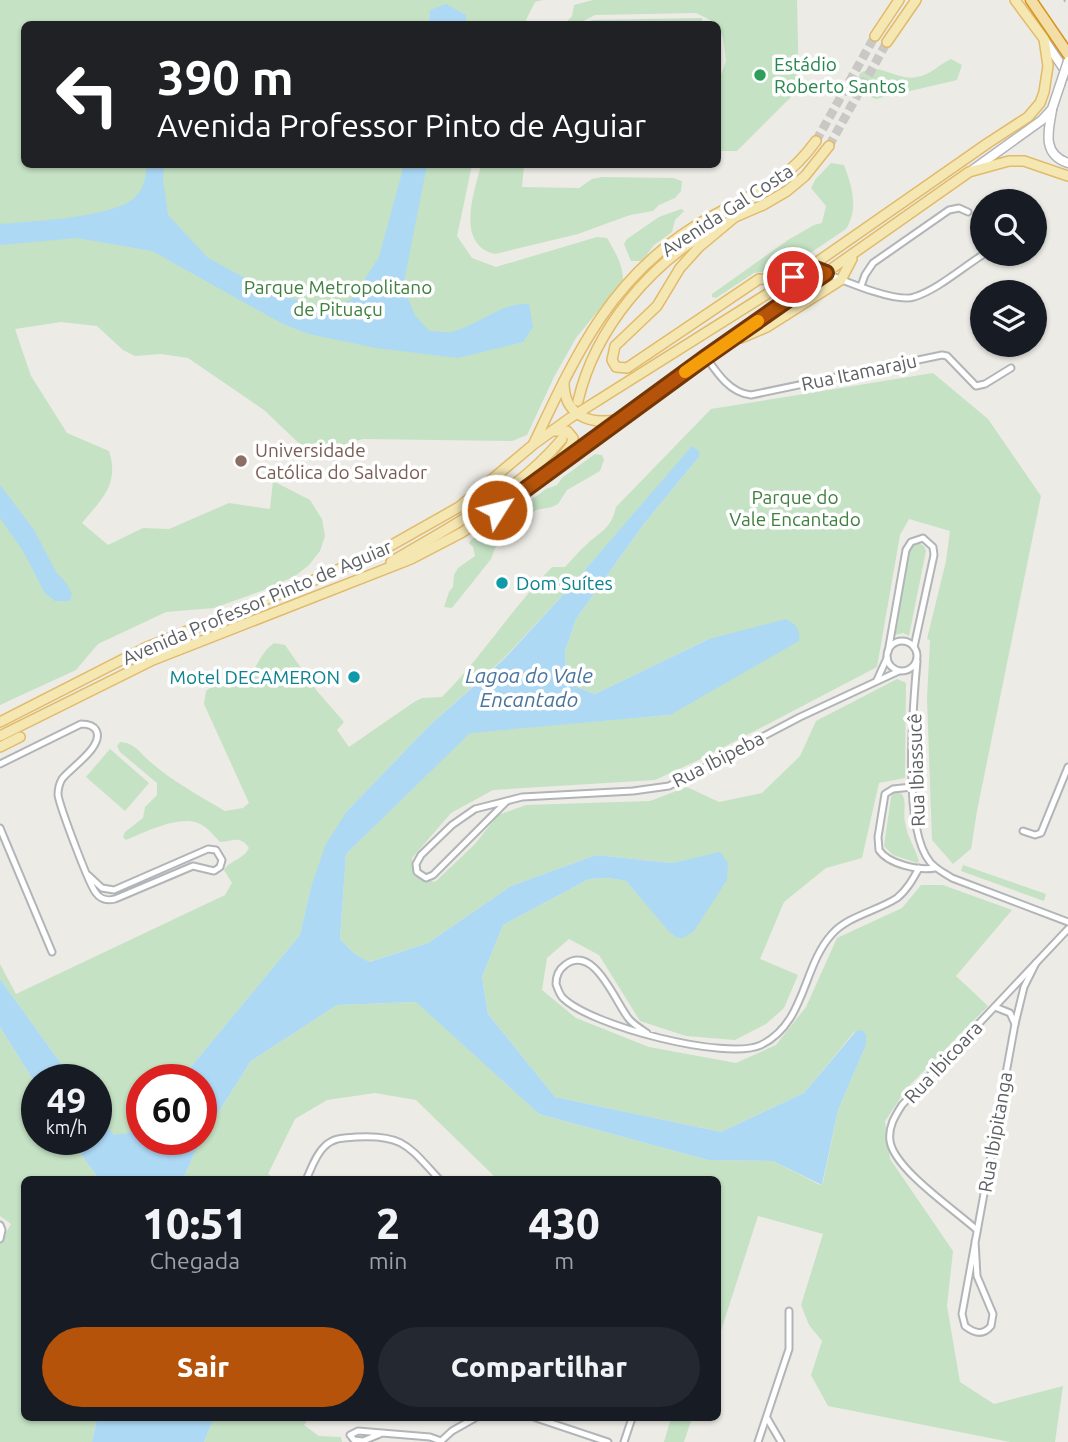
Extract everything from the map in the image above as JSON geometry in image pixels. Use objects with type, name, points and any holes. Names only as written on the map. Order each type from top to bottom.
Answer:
[{"type":"highway","points":[[1031,0],[1068,54]]},
{"type":"main road","points":[[875,36],[899,0]]},
{"type":"main road","points":[[887,42],[916,0]]},
{"type":"main road","points":[[1015,0],[1068,75]]},
{"type":"main road","name":"Avenida Professor Pinto de Aguiar","points":[[0,722],[147,647],[306,584],[383,550],[459,507],[551,431],[810,267],[1028,117],[1040,103],[1047,80],[1044,39]]},
{"type":"main road","points":[[1068,61],[1052,109],[1048,143],[1054,155],[1068,163]]},
{"type":"main road","points":[[969,172],[1036,125],[1052,109]]},
{"type":"main road","name":"Avenida Gal Costa","points":[[534,444],[564,380],[597,321],[643,266],[693,228],[773,185],[802,160],[816,141]]},
{"type":"main road","points":[[578,401],[590,360],[600,341],[633,297],[674,255],[693,241],[787,191],[812,169],[828,146]]},
{"type":"main road","name":"Avenida Professor Pinto de Aguiar","points":[[0,736],[18,733],[153,660],[411,559],[461,533],[969,172],[1009,160],[1024,161],[1068,176]]},
{"type":"main road","points":[[735,218],[699,247],[680,268],[649,316],[618,342],[612,351],[614,364],[622,369],[627,368],[759,279],[776,281],[788,291],[791,299],[786,315]]},
{"type":"main road","points":[[723,345],[767,327],[841,280],[856,252]]},
{"type":"main road","points":[[564,380],[566,400],[576,414],[602,420],[621,418]]},
{"type":"main road","points":[[602,420],[597,412],[609,394]]},
{"type":"main road","points":[[551,431],[567,431],[573,438],[569,449],[551,470]]},
{"type":"main road","points":[[372,575],[486,505],[543,462],[562,439]]},
{"type":"main road","points":[[4,745],[18,733]]},
{"type":"street","points":[[861,286],[873,263],[949,209],[959,208],[968,212]]},
{"type":"street","points":[[810,267],[897,298],[916,297],[970,263]]},
{"type":"street","name":"Rua Itamaraju","points":[[706,357],[728,384],[738,392],[751,395],[934,356],[947,356],[976,386],[985,384],[1011,368]]},
{"type":"street","points":[[923,538],[933,547],[934,555],[914,647],[917,661],[907,671],[898,671],[891,666],[888,654],[906,550],[915,540],[923,538]]},
{"type":"street","points":[[877,680],[893,644],[902,641],[914,647]]},
{"type":"street","name":"Rua Ibiassucê","points":[[917,661],[912,786],[915,828],[923,851],[935,867]]},
{"type":"street","name":"Rua Ibipeba","points":[[507,801],[433,874],[426,878],[417,872],[418,860],[452,825],[475,809],[522,797],[633,791],[669,786],[800,717],[898,671]]},
{"type":"street","name":"Rua Ibiassucê","points":[[907,671],[914,691]]},
{"type":"street","points":[[11,717],[27,750]]},
{"type":"street","points":[[0,764],[81,724],[91,726],[96,731],[93,748],[63,777],[58,787],[58,795],[90,885],[97,894],[109,900],[193,866],[214,871],[220,867],[222,860],[219,852],[208,849],[114,890],[102,888],[88,875]]},
{"type":"street","points":[[4,745],[14,756]]},
{"type":"street","points":[[1023,831],[1035,835],[1041,833],[1068,768]]},
{"type":"street","points":[[912,786],[887,791],[878,844],[881,854],[919,868],[935,867],[952,878],[1068,922]]},
{"type":"street","points":[[0,828],[52,952]]},
{"type":"street","points":[[647,1033],[629,1019],[592,964],[578,959],[559,970],[556,984],[564,999],[608,1023],[647,1033],[720,1050],[750,1049],[762,1045],[783,1029],[793,1015],[818,957],[833,933],[897,898],[919,868]]},
{"type":"street","name":"Rua Ibicoara","points":[[977,1230],[900,1164],[894,1153],[891,1124],[902,1105],[1068,929]]},
{"type":"street","name":"Rua Ibipitanga","points":[[975,1241],[977,1276],[993,1314],[991,1326],[982,1333],[970,1330],[962,1320],[975,1241],[1015,1024],[1024,987],[1036,963]]},
{"type":"street","points":[[995,1007],[1010,1013],[1015,1024]]},
{"type":"street","points":[[308,1176],[322,1150],[333,1140],[386,1136],[402,1142],[436,1176]]},
{"type":"street","points":[[0,1225],[0,1239]]},
{"type":"street","points":[[758,1442],[789,1349],[789,1311]]},
{"type":"street","points":[[767,1418],[781,1442]]},
{"type":"street","points":[[380,1434],[363,1441],[351,1439],[350,1435],[358,1431],[430,1437],[441,1441],[471,1421]]},
{"type":"street","points":[[545,1421],[608,1442]]},
{"type":"street","points":[[624,1442],[631,1421]]},
{"type":"green space","name":"Parque Metropolitano de Pituaçu","points":[[0,0],[543,0],[535,2],[526,21],[21,21],[21,168],[471,168],[457,236],[472,258],[496,267],[597,237],[607,238],[620,263],[623,280],[576,338],[527,435],[512,441],[363,439],[321,451],[306,450],[264,410],[188,358],[161,354],[135,356],[123,350],[97,326],[61,322],[15,329],[31,376],[67,433],[109,451],[112,473],[107,491],[82,523],[108,545],[143,528],[169,529],[229,503],[270,509],[273,481],[310,500],[322,519],[325,536],[320,551],[309,565],[295,576],[214,608],[166,612],[98,644],[76,670],[0,705]]},
{"type":"green space","name":"Estádio Roberto Santos","points":[[593,0],[797,0],[799,89],[737,151],[721,151],[721,75],[726,61],[721,21],[712,21],[696,13],[595,15],[584,21],[568,21],[572,16],[574,5]]},
{"type":"green space","points":[[702,18],[702,21],[591,20]]},
{"type":"green space","points":[[951,59],[962,65],[957,80],[876,99],[863,90],[858,80],[862,72],[874,69],[904,77],[917,77]]},
{"type":"green space","points":[[831,163],[844,165],[852,189],[852,214],[846,229],[779,274],[754,273],[716,298],[712,297],[712,294],[788,240],[822,223],[826,206],[811,188]]},
{"type":"green space","points":[[480,168],[524,168],[522,187],[579,188],[592,179],[602,177],[673,178],[682,181],[681,191],[675,198],[659,205],[653,211],[630,215],[578,234],[495,254],[475,240],[471,229],[472,203]]},
{"type":"green space","points":[[681,209],[684,211],[675,220],[672,232],[654,245],[642,261],[631,261],[624,244],[627,239],[659,217]]},
{"type":"green space","name":"Parque do Vale Encantado","points":[[933,373],[988,419],[1041,496],[971,849],[953,864],[932,840],[927,699],[930,640],[927,639],[946,561],[950,531],[909,519],[900,535],[877,667],[703,758],[655,780],[493,790],[451,813],[412,858],[414,876],[435,882],[475,844],[498,815],[526,805],[650,801],[687,787],[719,802],[762,793],[800,756],[816,721],[897,679],[906,683],[905,778],[879,783],[862,858],[826,868],[784,902],[760,959],[798,975],[784,1008],[766,1024],[735,1040],[686,1036],[640,1021],[599,955],[569,939],[547,958],[542,990],[576,1018],[649,1047],[736,1063],[776,1045],[806,1007],[837,938],[902,908],[921,885],[943,885],[1012,910],[956,976],[988,1006],[907,1088],[885,1121],[890,1159],[953,1251],[947,1306],[960,1382],[994,1404],[1063,1386],[1055,1442],[1010,1442],[828,1406],[811,1375],[822,1341],[809,1325],[801,1305],[823,1234],[758,1216],[721,1331],[721,1176],[494,1176],[416,1100],[375,1093],[327,1100],[295,1119],[268,1174],[271,1176],[184,1176],[194,1155],[217,1155],[217,1114],[251,1061],[337,1005],[417,1002],[539,1114],[708,1160],[773,1161],[820,1185],[823,1183],[838,1110],[866,1045],[855,1031],[804,1093],[721,1132],[555,1097],[488,1014],[482,977],[503,925],[589,879],[608,878],[626,881],[675,937],[720,853],[672,863],[596,855],[511,886],[428,943],[368,962],[340,939],[346,854],[470,732],[670,715],[709,639],[595,694],[577,687],[566,675],[565,651],[576,619],[643,525],[699,457],[693,446],[571,586],[503,659],[430,725],[347,811],[311,887],[300,935],[193,1064],[126,1064],[126,1133],[114,1136],[112,1133],[112,1064],[61,1064],[0,979],[0,964],[16,994],[225,895],[232,883],[224,870],[249,848],[240,840],[220,842],[205,827],[190,821],[162,825],[126,840],[123,837],[125,832],[143,818],[145,807],[157,795],[157,783],[120,752],[117,746],[120,742],[132,745],[165,774],[225,811],[243,808],[249,803],[204,704],[206,691],[215,684],[229,687],[246,682],[274,643],[285,645],[317,691],[344,722],[337,730],[349,747],[414,702],[422,698],[442,697],[552,567],[565,567],[604,530],[616,507],[711,409]]},
{"type":"green space","points":[[595,454],[602,455],[604,460],[600,471],[567,490],[558,504],[536,510],[523,519],[513,533],[502,537],[491,559],[452,608],[444,607],[458,568],[475,556],[469,543],[471,540],[505,520],[546,489],[557,485],[562,478]]},
{"type":"green space","points":[[919,543],[926,551],[909,636],[903,633],[895,635],[909,550]]},
{"type":"green space","points":[[110,749],[149,783],[125,811],[86,777]]},
{"type":"green space","points":[[895,792],[903,797],[906,827],[919,861],[917,863],[893,855],[884,846],[891,797]]},
{"type":"green space","points":[[963,865],[1046,894],[1044,901],[961,871]]},
{"type":"green space","points":[[0,1027],[23,1064],[21,1064],[21,1155],[82,1155],[97,1176],[21,1176],[21,1421],[96,1421],[92,1442],[0,1442],[0,1243],[11,1224],[0,1216]]},
{"type":"green space","points":[[213,1421],[307,1421],[304,1425],[319,1436],[341,1437],[342,1442],[204,1442]]},
{"type":"green space","points":[[670,1421],[691,1421],[684,1442],[664,1442]]},
{"type":"water","points":[[446,4],[466,15],[466,21],[429,21],[430,10]]},
{"type":"water","points":[[147,168],[164,168],[168,215],[208,258],[270,292],[332,311],[352,299],[379,257],[403,168],[426,168],[403,287],[415,315],[429,331],[449,332],[499,310],[529,304],[533,327],[523,342],[458,358],[376,348],[309,334],[283,324],[152,251],[77,238],[0,245],[0,224],[70,218],[107,210],[133,199],[140,192]]},
{"type":"water","name":"Lagoa do Vale Encantado","points":[[692,446],[699,451],[699,457],[643,525],[576,619],[565,651],[566,675],[577,687],[595,694],[709,639],[786,619],[793,623],[799,633],[799,641],[670,715],[470,733],[346,854],[340,939],[355,954],[369,962],[428,943],[511,886],[596,855],[672,863],[720,852],[728,863],[727,880],[694,931],[683,938],[675,937],[666,928],[626,881],[608,878],[589,879],[503,925],[482,977],[488,1014],[555,1097],[721,1132],[804,1093],[856,1031],[862,1030],[866,1035],[866,1045],[838,1110],[822,1185],[773,1161],[708,1160],[539,1114],[416,1002],[337,1005],[251,1061],[217,1114],[217,1064],[193,1064],[300,935],[311,887],[326,844],[347,811],[430,725],[504,659]]},
{"type":"water","points":[[0,485],[34,530],[56,572],[66,583],[72,594],[70,601],[55,601],[45,593],[23,551],[0,518]]},
{"type":"water","points":[[0,979],[61,1064],[23,1064],[0,1027]]},
{"type":"water","name":"Lagoa do Vale Encantado","points":[[112,1132],[114,1135],[126,1133],[126,1155],[194,1155],[184,1176],[97,1176],[82,1155],[112,1155]]},
{"type":"water","points":[[96,1421],[213,1421],[204,1442],[92,1442]]},
{"type":"tunnel","points":[[816,141],[875,36]]},
{"type":"tunnel","points":[[829,146],[887,42]]},
{"type":"railway","points":[[1064,0],[1068,5]]},
{"type":"slow traffic","points":[[685,372],[758,321]]},
{"type":"place","name":"Estádio Roberto Santos","points":[[760,75]]},
{"type":"place","name":"Universidade Católica do Salvador","points":[[241,461]]},
{"type":"place","name":"Dom Suítes","points":[[502,583]]},
{"type":"place","name":"Motel DECAMERON","points":[[354,677]]},
{"type":"route","points":[[497,510],[621,418],[826,273],[810,267],[793,277]]}]
